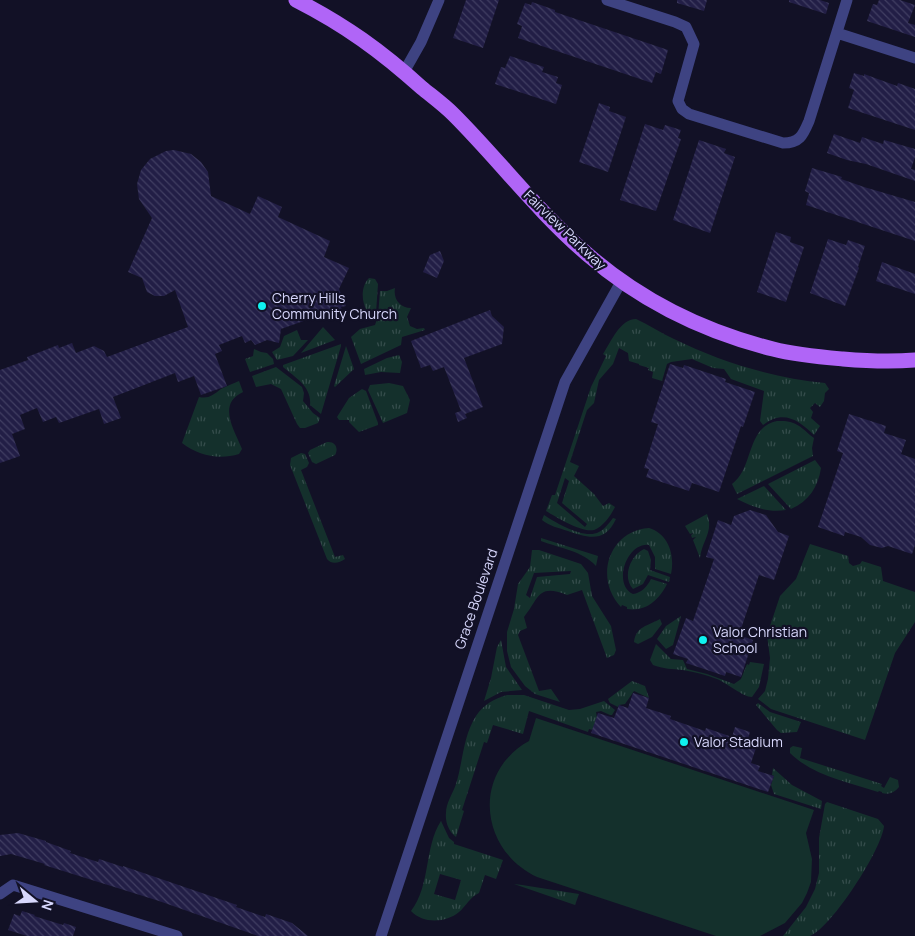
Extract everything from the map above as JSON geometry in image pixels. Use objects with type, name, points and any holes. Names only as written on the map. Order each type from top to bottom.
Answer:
[{"type":"main road","name":"Fairview Parkway","points":[[296,0],[349,30],[376,48],[453,114],[552,220],[586,253],[622,282],[660,306],[738,339],[774,350],[866,361],[915,360]]},
{"type":"street","points":[[404,72],[423,38],[439,0]]},
{"type":"street","points":[[608,0],[686,27],[694,44],[678,100],[682,108],[689,114],[783,143],[797,141],[804,133],[848,0]]},
{"type":"street","points":[[837,33],[915,58]]},
{"type":"street","name":"Grace Boulevard","points":[[381,936],[564,382],[622,282]]},
{"type":"street","points":[[0,894],[13,885],[177,936]]},
{"type":"green space","points":[[369,278],[375,279],[378,284],[376,313],[367,311],[364,303],[363,289]]},
{"type":"green space","points":[[395,288],[395,296],[398,302],[407,308],[411,308],[407,317],[410,326],[417,329],[424,328],[425,330],[402,337],[401,345],[361,364],[351,337],[360,329],[375,325],[378,316],[380,291]]},
{"type":"green space","points":[[636,319],[669,337],[729,362],[767,373],[825,383],[829,389],[825,393],[824,401],[820,407],[815,403],[810,408],[813,412],[811,418],[820,426],[814,435],[803,425],[790,418],[777,418],[763,425],[760,421],[764,391],[731,379],[724,369],[713,368],[692,359],[671,362],[667,364],[662,381],[652,378],[653,372],[648,370],[649,368],[629,361],[628,353],[619,348],[613,364],[599,380],[594,403],[587,410],[570,462],[579,466],[574,476],[594,494],[603,506],[609,503],[615,507],[604,524],[594,530],[576,527],[556,517],[546,511],[552,495],[555,495],[591,387],[606,356],[603,354],[616,332],[630,320]],"holes":[[[565,478],[569,481],[562,503],[587,524],[585,527],[557,503]]]},
{"type":"green space","points":[[323,327],[335,340],[301,353]]},
{"type":"green space","points":[[297,330],[301,340],[308,340],[293,356],[277,360],[272,352],[280,347],[284,336]]},
{"type":"green space","points":[[341,344],[321,414],[310,405],[306,388],[283,365]]},
{"type":"green space","points":[[346,346],[354,369],[335,387],[334,386]]},
{"type":"green space","points":[[254,349],[267,353],[273,359],[274,364],[250,372],[245,359],[253,356]]},
{"type":"green space","points":[[399,355],[402,362],[400,373],[381,372],[365,375],[364,369],[387,358]]},
{"type":"green space","points":[[276,367],[302,387],[304,393],[303,401],[320,418],[318,423],[300,428],[281,389],[271,384],[256,387],[252,376]]},
{"type":"green space","points":[[239,381],[243,392],[235,397],[229,410],[232,425],[242,449],[239,454],[224,457],[209,456],[195,451],[182,443],[199,397],[211,396]]},
{"type":"green space","points":[[389,383],[403,386],[410,400],[407,413],[383,423],[368,390],[370,385]]},
{"type":"green space","points":[[362,389],[366,391],[378,425],[359,432],[349,420],[339,420],[337,417],[349,398]]},
{"type":"green space","points":[[777,421],[794,423],[814,438],[813,456],[737,494],[732,484],[744,468],[755,439],[767,425]]},
{"type":"green space","points":[[327,442],[336,446],[335,455],[316,464],[312,462],[308,453],[310,450]]},
{"type":"green space","points":[[301,453],[305,454],[309,463],[307,467],[301,470],[335,557],[343,555],[345,559],[340,562],[333,563],[327,559],[290,465],[291,458]]},
{"type":"green space","points":[[815,460],[821,468],[818,481],[808,498],[791,509],[768,484]]},
{"type":"green space","points":[[764,486],[786,510],[773,511],[761,509],[737,499]]},
{"type":"green space","points":[[707,514],[709,526],[700,558],[693,540],[696,537],[692,538],[691,535],[694,533],[690,534],[685,526]]},
{"type":"green space","points":[[544,515],[571,530],[586,534],[599,532],[613,518],[616,519],[607,532],[595,537],[589,537],[554,527],[542,520]]},
{"type":"green space","points":[[649,528],[661,535],[669,546],[672,560],[671,574],[655,569],[655,557],[649,545],[641,546],[634,550],[625,565],[623,573],[627,589],[633,594],[639,592],[646,587],[651,579],[667,584],[651,604],[640,609],[627,609],[627,607],[622,605],[621,607],[613,596],[608,583],[607,570],[609,558],[615,547],[624,538],[635,531]]},
{"type":"green space","points":[[541,538],[598,556],[596,566],[591,561],[570,550],[541,541]]},
{"type":"green space","points":[[810,544],[848,556],[849,563],[853,566],[860,564],[862,561],[881,567],[883,581],[915,592],[915,622],[895,653],[865,740],[771,709],[758,699],[765,691],[768,679],[770,658],[767,635],[780,596],[796,579]]},
{"type":"green space","points":[[644,549],[648,551],[651,560],[650,570],[670,577],[669,582],[648,575],[643,584],[633,589],[628,579],[629,567],[639,552]]},
{"type":"green space","points":[[532,550],[539,550],[581,564],[588,573],[592,596],[611,626],[616,650],[614,655],[607,658],[582,590],[567,595],[550,591],[544,592],[536,599],[524,617],[527,628],[520,631],[518,635],[539,691],[551,689],[560,702],[535,694],[525,686],[511,667],[507,651],[507,632],[514,609],[518,584],[530,567]],"holes":[[[571,571],[570,574],[537,577],[530,598],[526,595],[534,573]]]},
{"type":"green space","points":[[681,616],[673,645],[666,649],[657,639],[666,626]]},
{"type":"green space","points":[[660,619],[662,624],[652,637],[638,644],[634,642],[640,630]]},
{"type":"green space","points":[[501,640],[506,667],[522,690],[501,692],[484,701],[497,647]]},
{"type":"green space","points":[[656,644],[671,659],[683,660],[687,669],[707,674],[734,684],[741,679],[747,664],[749,665],[750,662],[764,664],[759,687],[752,697],[709,676],[653,665],[650,660]]},
{"type":"green space","points":[[632,681],[645,686],[649,698],[634,691],[625,704],[618,707],[610,703],[608,699]]},
{"type":"green space","points":[[507,695],[524,695],[569,710],[580,709],[604,701],[615,710],[612,715],[601,711],[596,712],[597,718],[593,730],[589,729],[588,732],[529,711],[523,734],[493,725],[487,743],[484,742],[462,810],[464,811],[456,837],[448,826],[446,809],[456,784],[468,732],[482,708],[494,700]]},
{"type":"green space","points":[[758,703],[770,712],[801,722],[797,732],[781,733],[756,705]]},
{"type":"green space","points":[[536,718],[814,810],[806,833],[812,859],[811,882],[802,903],[785,923],[760,936],[716,936],[537,877],[522,868],[509,856],[499,842],[490,810],[491,793],[496,777],[505,761],[529,741]]},
{"type":"green space","points":[[793,746],[802,748],[800,758],[882,784],[881,786],[884,788],[890,777],[898,780],[899,787],[891,793],[885,794],[820,773],[799,761],[790,753],[790,748]]},
{"type":"green space","points":[[773,768],[792,785],[822,801],[821,809],[774,794],[771,785],[774,776],[772,775]]},
{"type":"green space","points":[[827,802],[878,819],[884,826],[881,837],[866,869],[831,918],[810,936],[783,936],[806,907],[815,889],[819,873],[819,838],[825,804]]},
{"type":"green space","points":[[441,821],[454,844],[503,860],[496,879],[485,875],[479,893],[454,916],[441,920],[428,920],[411,911],[422,890],[436,831]],"holes":[[[440,874],[461,880],[455,900],[434,894]]]},
{"type":"green space","points":[[514,884],[522,885],[579,894],[575,905]]},
{"type":"building","points":[[466,0],[499,0],[483,48],[453,38]]},
{"type":"building","points":[[677,0],[707,0],[704,11],[677,3]]},
{"type":"building","points":[[789,0],[820,0],[829,3],[826,14],[789,2]]},
{"type":"building","points":[[879,0],[900,0],[915,5],[908,23],[915,25],[915,37],[867,21],[873,4],[877,5]]},
{"type":"building","points":[[532,2],[555,10],[555,12],[668,50],[661,74],[656,72],[652,83],[518,38],[522,26],[517,24],[525,3],[531,5]]},
{"type":"building","points":[[510,56],[544,67],[542,72],[558,77],[556,83],[562,85],[556,104],[495,84],[501,67],[505,68]]},
{"type":"building","points":[[854,73],[864,76],[864,74],[897,86],[898,83],[915,89],[915,130],[848,108],[854,90],[849,88]]},
{"type":"building","points":[[599,103],[610,107],[609,111],[626,117],[608,172],[579,162]]},
{"type":"building","points":[[645,124],[663,130],[665,125],[681,130],[678,138],[681,139],[656,211],[620,200]]},
{"type":"building","points":[[834,134],[860,143],[862,137],[883,144],[884,140],[915,149],[915,157],[911,169],[915,170],[915,181],[827,153]]},
{"type":"building","points":[[699,140],[726,149],[724,153],[735,157],[710,233],[673,220]]},
{"type":"building","name":"Cherry Hills Community Church","points":[[174,150],[191,154],[201,162],[208,172],[211,196],[250,214],[258,196],[282,207],[278,217],[330,241],[324,257],[349,268],[339,289],[346,306],[341,307],[342,310],[330,314],[329,312],[281,329],[279,343],[267,340],[255,345],[251,340],[245,343],[242,336],[219,345],[222,351],[215,354],[227,386],[201,395],[194,376],[178,382],[175,373],[113,397],[121,418],[104,424],[99,409],[59,423],[56,417],[43,422],[37,408],[20,415],[25,429],[12,434],[20,456],[0,463],[0,370],[28,360],[27,357],[58,345],[59,348],[72,343],[76,353],[94,346],[104,351],[107,357],[188,327],[175,290],[164,296],[155,296],[147,292],[142,278],[128,272],[152,218],[139,199],[137,184],[141,170],[150,159],[166,151]]},
{"type":"building","points":[[812,168],[842,177],[841,179],[864,187],[915,202],[915,241],[806,205],[809,193],[805,191]]},
{"type":"building","points":[[776,232],[791,237],[790,242],[804,247],[786,302],[757,292]]},
{"type":"building","points":[[828,239],[846,245],[848,240],[865,246],[845,306],[810,293]]},
{"type":"building","points":[[440,251],[444,261],[437,278],[423,272],[430,255]]},
{"type":"building","points":[[882,262],[915,274],[915,294],[876,281]]},
{"type":"building","points":[[490,310],[492,316],[504,327],[502,344],[464,358],[483,407],[465,414],[467,418],[458,422],[455,413],[461,411],[444,367],[433,371],[430,365],[421,368],[411,341]]},
{"type":"building","points":[[670,364],[683,368],[684,365],[726,379],[725,382],[755,392],[743,427],[741,426],[719,492],[692,483],[689,491],[646,477],[649,469],[644,468],[658,424],[651,422]]},
{"type":"building","points":[[849,414],[886,426],[884,433],[906,440],[901,454],[915,459],[915,545],[912,554],[888,546],[882,548],[870,545],[861,537],[845,532],[844,536],[818,527],[843,453],[837,451]]},
{"type":"building","points":[[750,510],[766,515],[778,532],[789,536],[774,580],[759,575],[739,635],[753,640],[741,677],[726,672],[725,676],[686,663],[688,659],[673,654],[686,618],[693,621],[714,559],[706,557],[718,520],[731,525],[734,516]]},
{"type":"building","name":"Valor Stadium","points":[[633,693],[649,698],[646,708],[671,716],[670,719],[705,731],[706,728],[732,737],[735,727],[750,732],[747,742],[757,745],[751,763],[760,766],[758,771],[774,776],[768,792],[591,733],[598,713],[614,718],[619,705],[628,708]]},
{"type":"building","points":[[18,833],[46,841],[71,851],[70,853],[98,862],[99,859],[123,866],[237,905],[236,907],[265,917],[266,914],[292,923],[308,936],[258,936],[45,864],[11,854],[0,856],[0,835]]},
{"type":"building","points":[[22,911],[63,925],[64,923],[76,927],[73,936],[27,936],[8,930],[14,914],[20,916]]},
{"type":"place","name":"Cherry Hills Community Church","points":[[262,306]]},
{"type":"place","name":"Valor Christian School","points":[[703,640]]},
{"type":"place","name":"Valor Stadium","points":[[684,742]]}]
